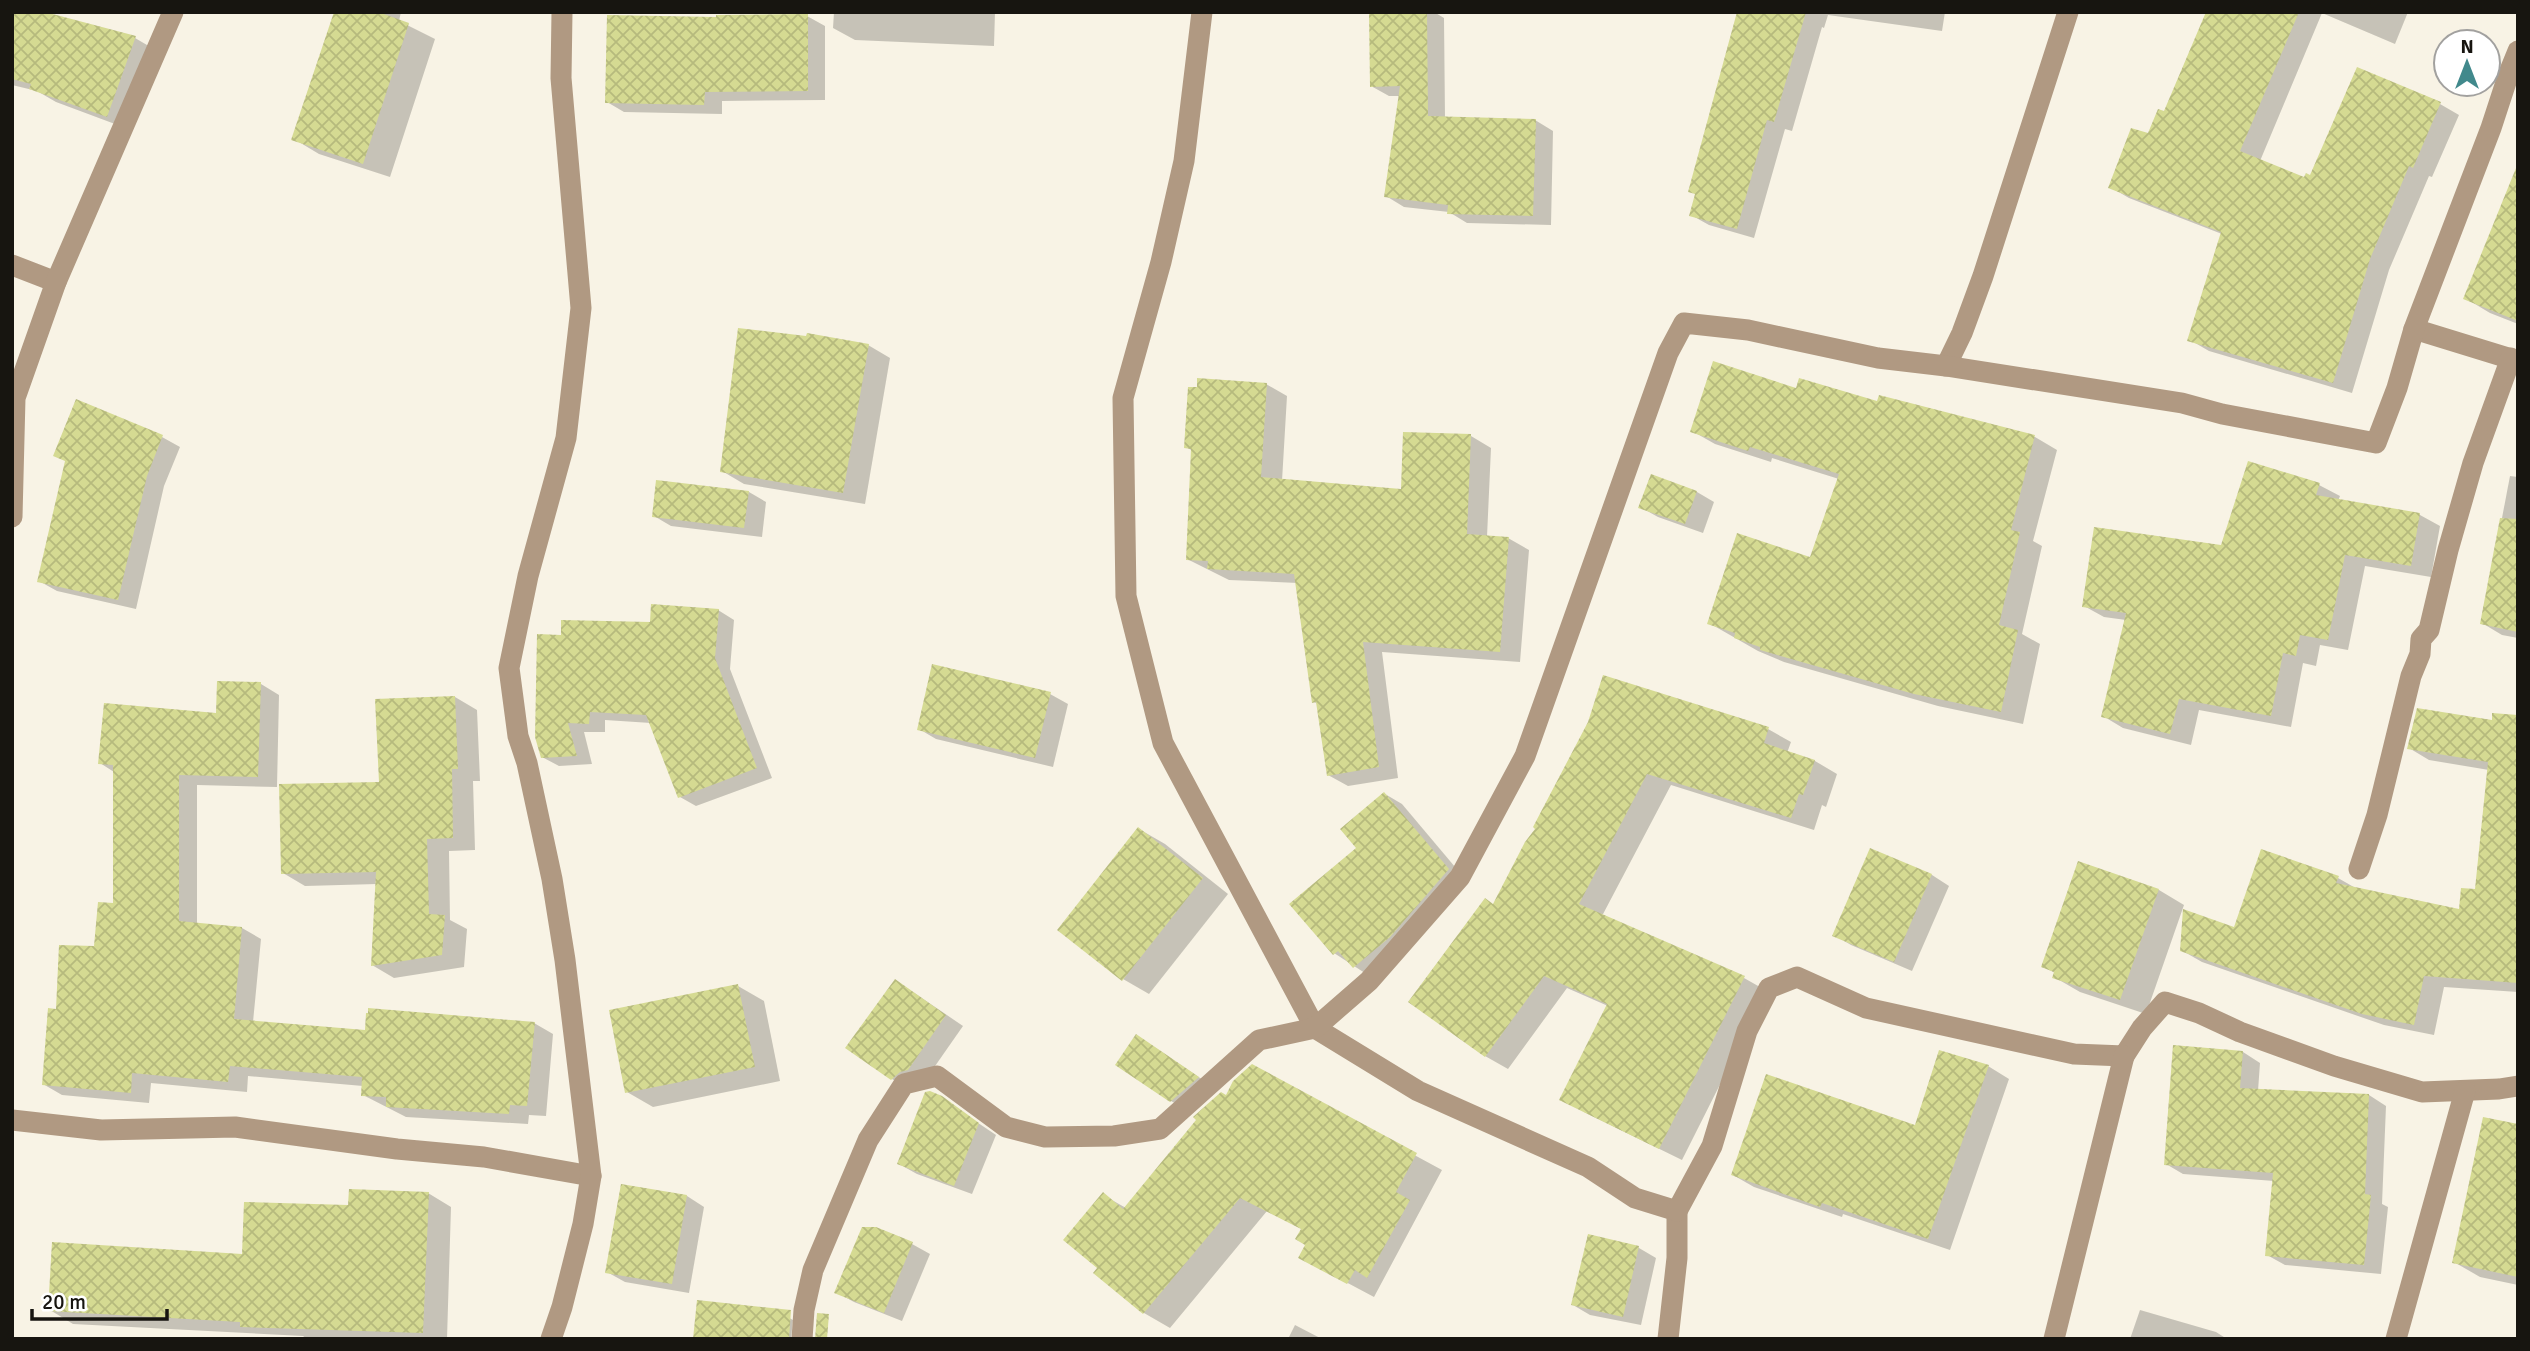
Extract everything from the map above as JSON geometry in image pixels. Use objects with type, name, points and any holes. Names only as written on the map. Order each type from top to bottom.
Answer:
[{"type":"street","points":[[12,517],[15,398],[56,282],[173,12]]},
{"type":"street","points":[[551,1339],[580,1236],[591,1176],[565,960],[552,879],[527,763],[518,736],[509,668],[528,576],[566,438],[581,308],[561,78],[562,12]]},
{"type":"street","points":[[1202,12],[1184,161],[1161,262],[1123,398],[1126,596],[1163,743],[1315,1028],[1418,1091],[1588,1167],[1635,1198],[1676,1211]]},
{"type":"street","points":[[1947,366],[1983,276],[2068,12]]},
{"type":"street","points":[[802,1339],[804,1310],[813,1270],[868,1140],[904,1084],[937,1076],[1006,1127],[1045,1137],[1115,1136],[1160,1129],[1259,1040],[1315,1028],[1369,981],[1460,877],[1525,756],[1668,353],[1684,323],[1748,330],[1878,358],[1947,366],[2182,403],[2222,414],[2376,443],[2397,388],[2414,329],[2518,51]]},
{"type":"street","points":[[12,265],[56,282]]},
{"type":"street","points":[[2360,869],[2411,676],[2420,654],[2421,639],[2429,629],[2473,463],[2515,359],[2414,329]]},
{"type":"street","points":[[1668,1339],[1677,1258],[1676,1211],[1712,1146],[1747,1031],[1769,988],[1797,977],[1866,1008],[2074,1054],[2124,1056]]},
{"type":"street","points":[[2054,1339],[2124,1056],[2142,1028],[2165,1002],[2334,1066],[2422,1092],[2518,1086]]},
{"type":"street","points":[[2396,1339],[2465,1091]]},
{"type":"street","points":[[12,1120],[101,1130],[235,1127],[397,1149],[484,1157],[591,1176]]},
{"type":"building","points":[[12,12],[45,12],[136,36],[107,117],[29,89],[31,84],[12,79]]},
{"type":"building","points":[[334,12],[378,12],[409,23],[363,164],[291,140]]},
{"type":"building","points":[[1369,12],[1427,12],[1428,116],[1536,119],[1533,216],[1447,214],[1448,205],[1384,197],[1400,86],[1370,87]]},
{"type":"building","points":[[1737,12],[1806,12],[1774,122],[1767,120],[1737,229],[1689,216],[1695,194],[1688,192]]},
{"type":"building","points":[[2206,12],[2299,12],[2240,151],[2304,177],[2306,173],[2310,175],[2357,67],[2441,102],[2413,168],[2409,166],[2370,259],[2333,383],[2187,341],[2221,232],[2108,188],[2131,128],[2148,133],[2158,109],[2164,111]]},
{"type":"building","points":[[808,14],[808,91],[705,92],[704,105],[605,103],[607,15],[716,17]]},
{"type":"building","points":[[2518,168],[2518,321],[2463,299]]},
{"type":"building","points":[[738,328],[806,336],[807,333],[869,344],[843,493],[720,472]]},
{"type":"building","points":[[1713,361],[1796,388],[1799,378],[1877,401],[1879,395],[2035,435],[2011,530],[2020,532],[1999,625],[2018,630],[2001,712],[1914,694],[1760,650],[1760,647],[1734,638],[1735,633],[1707,624],[1737,533],[1810,557],[1839,474],[1750,447],[1748,451],[1690,432]]},
{"type":"building","points":[[1197,378],[1267,383],[1261,477],[1401,489],[1403,432],[1471,434],[1467,534],[1509,537],[1500,652],[1363,642],[1379,767],[1327,776],[1316,702],[1312,703],[1294,574],[1207,569],[1208,561],[1186,560],[1191,449],[1184,448],[1188,387],[1197,387]]},
{"type":"building","points":[[76,399],[163,435],[147,476],[118,600],[37,582],[65,461],[53,456]]},
{"type":"building","points":[[2248,461],[2320,483],[2316,495],[2420,513],[2411,566],[2345,555],[2328,640],[2300,635],[2296,656],[2283,653],[2271,716],[2179,699],[2170,734],[2101,717],[2126,613],[2082,607],[2094,527],[2221,545]]},
{"type":"building","points":[[1651,474],[1697,491],[1685,524],[1638,508]]},
{"type":"building","points":[[656,480],[749,491],[744,528],[652,517]]},
{"type":"building","points":[[2500,518],[2518,519],[2518,632],[2480,624]]},
{"type":"building","points":[[651,604],[719,609],[715,658],[757,768],[678,798],[646,715],[590,712],[589,724],[568,723],[577,756],[541,758],[535,737],[537,634],[561,635],[561,620],[650,622]]},
{"type":"building","points":[[932,664],[1051,692],[1035,758],[917,730]]},
{"type":"building","points":[[1603,675],[1769,727],[1764,743],[1815,760],[1803,795],[1799,794],[1791,818],[1647,774],[1579,904],[1745,976],[1659,1149],[1559,1100],[1607,1004],[1544,976],[1485,1057],[1408,1002],[1485,898],[1493,904],[1525,842],[1535,829],[1533,827],[1588,722]]},
{"type":"building","points":[[217,681],[261,682],[258,777],[179,775],[179,921],[242,927],[234,1019],[365,1030],[368,1008],[535,1022],[527,1106],[510,1105],[509,1114],[386,1107],[386,1097],[361,1096],[362,1077],[230,1066],[228,1082],[132,1073],[131,1093],[42,1085],[48,1008],[56,1009],[59,945],[94,946],[98,902],[113,903],[113,765],[98,764],[104,703],[216,713]]},
{"type":"building","points":[[455,696],[458,769],[452,769],[453,838],[427,839],[429,914],[445,915],[442,955],[371,966],[376,872],[281,874],[279,784],[379,782],[375,699]]},
{"type":"building","points":[[2417,708],[2492,720],[2492,713],[2518,715],[2518,983],[2424,976],[2414,1025],[2362,1014],[2180,951],[2183,909],[2234,927],[2261,849],[2339,876],[2336,883],[2459,909],[2461,888],[2475,889],[2488,762],[2407,749]]},
{"type":"building","points":[[1384,792],[1449,869],[1390,937],[1353,968],[1338,951],[1333,955],[1289,904],[1356,848],[1340,829]]},
{"type":"building","points":[[1138,827],[1203,878],[1122,981],[1057,930]]},
{"type":"building","points":[[1870,848],[1932,874],[1894,962],[1832,936]]},
{"type":"building","points":[[2078,861],[2159,889],[2120,1000],[2052,978],[2054,972],[2041,967]]},
{"type":"building","points":[[895,979],[946,1015],[908,1070],[900,1072],[891,1080],[845,1048]]},
{"type":"building","points":[[738,984],[755,1067],[625,1093],[609,1010]]},
{"type":"building","points":[[1136,1034],[1199,1077],[1170,1102],[1115,1065]]},
{"type":"building","points":[[2173,1045],[2243,1051],[2240,1088],[2369,1094],[2365,1194],[2371,1195],[2364,1265],[2265,1256],[2273,1173],[2164,1165]]},
{"type":"building","points":[[1939,1050],[1989,1065],[1928,1239],[1822,1203],[1820,1207],[1731,1175],[1766,1074],[1915,1125]]},
{"type":"building","points":[[1252,1064],[1417,1153],[1396,1192],[1410,1200],[1367,1278],[1355,1270],[1347,1284],[1298,1258],[1305,1245],[1295,1239],[1301,1229],[1240,1198],[1143,1314],[1093,1273],[1097,1268],[1063,1240],[1103,1192],[1123,1209],[1196,1120],[1193,1117],[1221,1092],[1226,1095],[1233,1081]]},
{"type":"building","points":[[930,1091],[942,1096],[979,1123],[954,1186],[897,1164],[925,1092]]},
{"type":"building","points":[[2483,1117],[2518,1124],[2518,1277],[2452,1263]]},
{"type":"building","points":[[621,1184],[687,1195],[672,1284],[605,1273]]},
{"type":"building","points":[[349,1189],[429,1192],[423,1333],[240,1327],[240,1322],[48,1311],[52,1242],[242,1254],[244,1202],[348,1205]]},
{"type":"building","points":[[862,1227],[876,1227],[913,1242],[884,1313],[834,1293]]},
{"type":"building","points":[[1588,1234],[1639,1246],[1623,1317],[1571,1305]]},
{"type":"building","points":[[697,1300],[791,1310],[789,1339],[693,1339]]},
{"type":"building","points":[[817,1313],[829,1314],[827,1339],[815,1339]]}]
